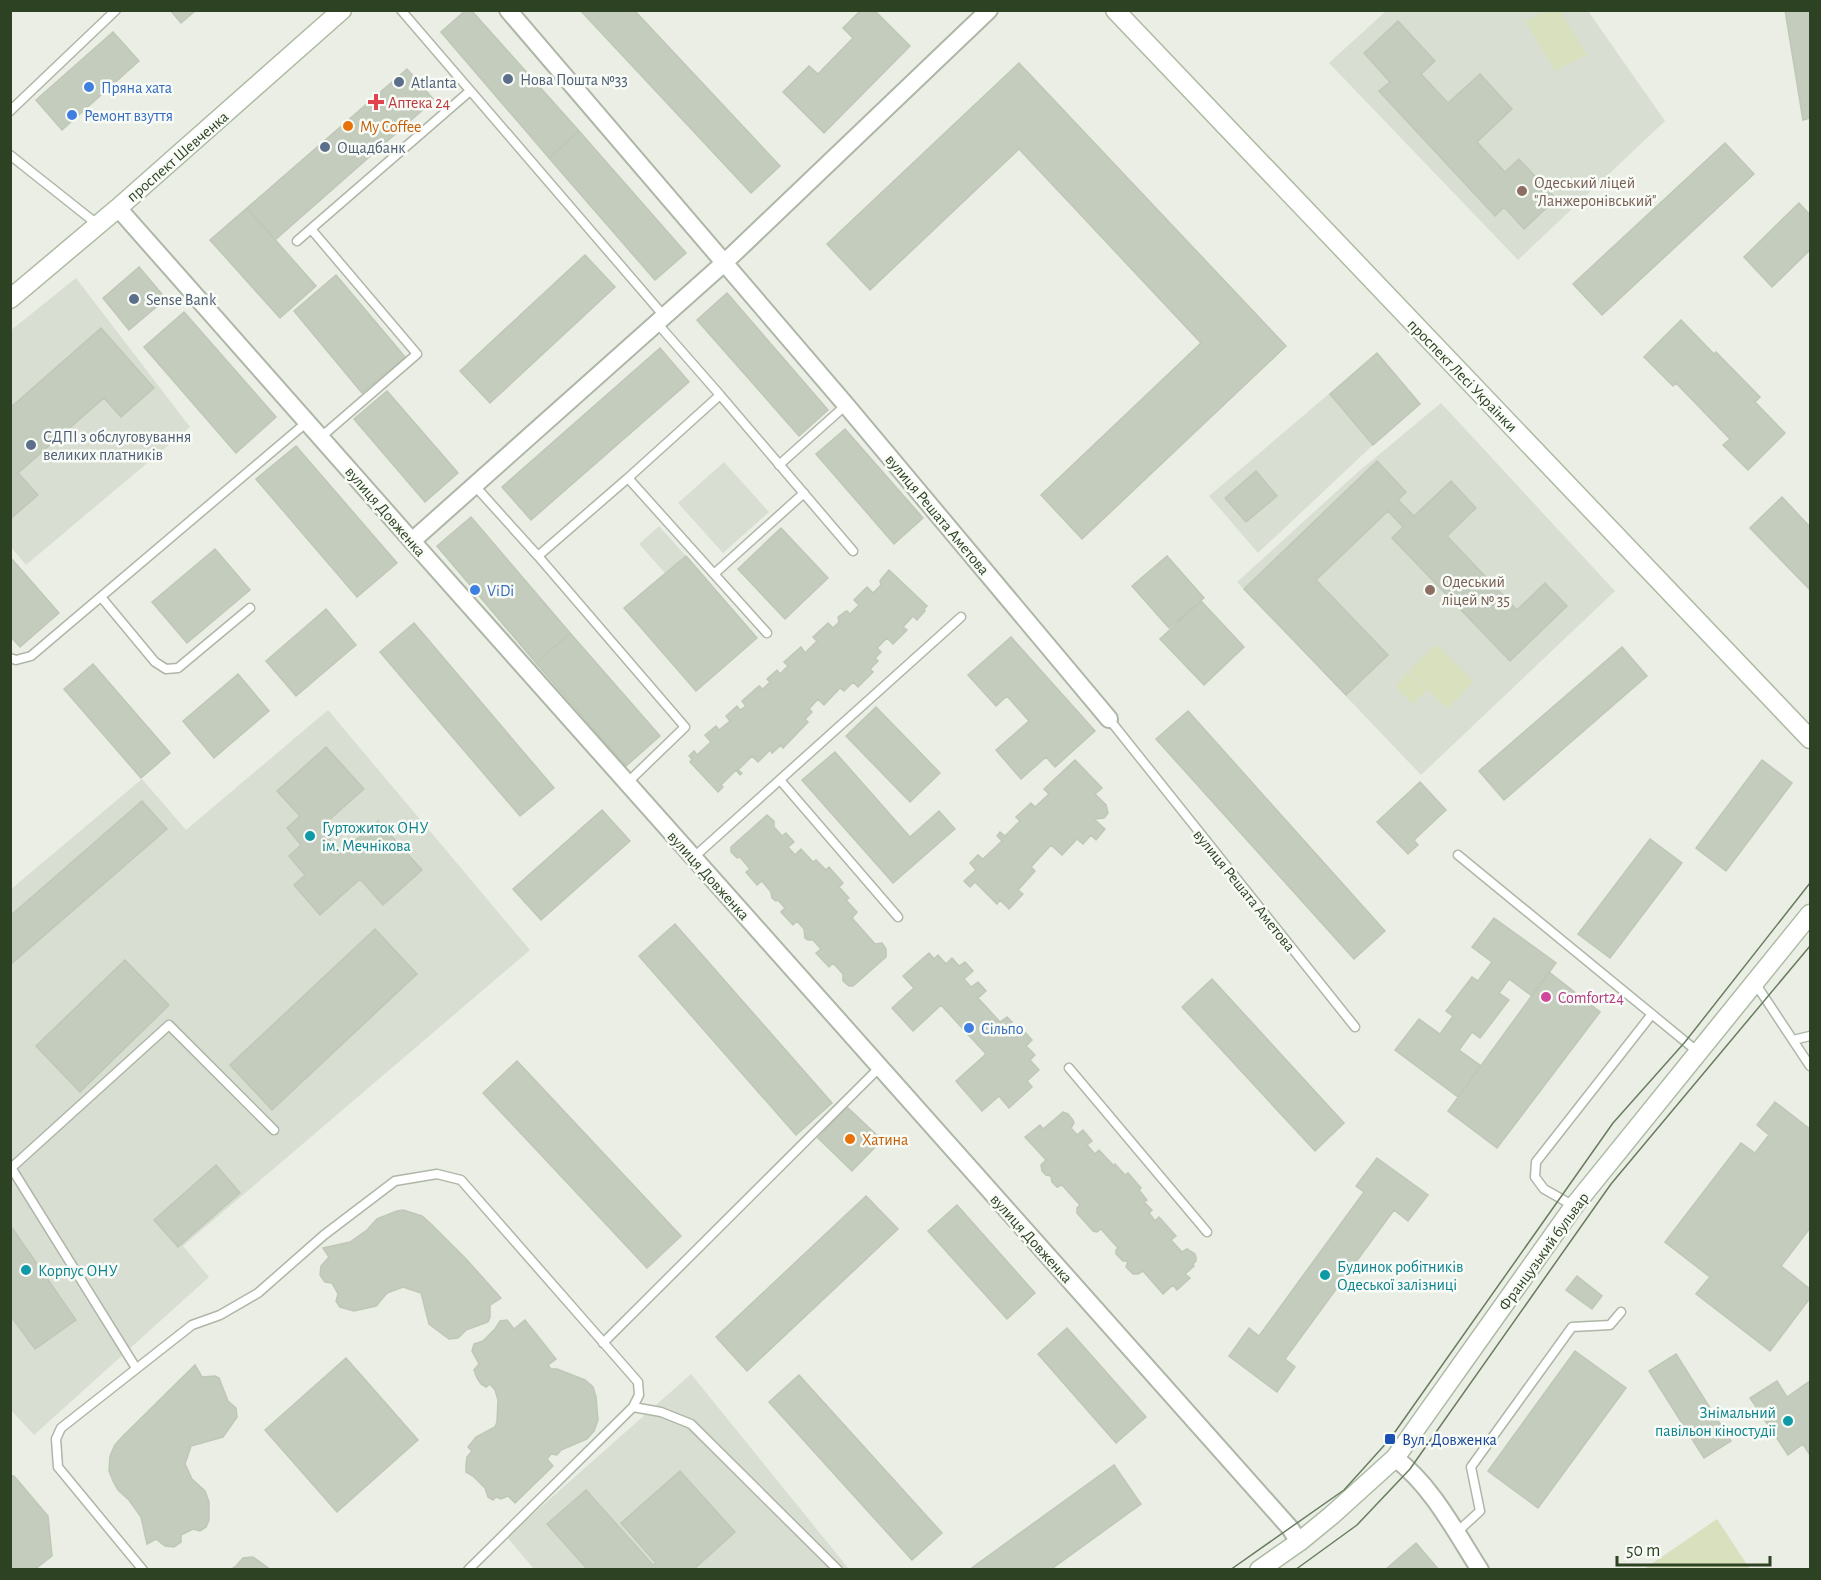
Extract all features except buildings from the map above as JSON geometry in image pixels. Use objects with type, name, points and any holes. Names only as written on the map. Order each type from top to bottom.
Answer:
[{"type":"street","name":"проспект Шевченка","points":[[10,299],[118,208],[342,10]]},
{"type":"street","name":"вулиця Решата Аметова","points":[[508,10],[846,405],[1109,719]]},
{"type":"street","points":[[412,541],[724,263],[989,10]]},
{"type":"street","name":"проспект Лесі Українки","points":[[1115,10],[1810,739]]},
{"type":"street","name":"вулиця Довженка","points":[[118,208],[1290,1528],[1299,1542]]},
{"type":"street","name":"Французький бульвар","points":[[1259,1569],[1299,1542],[1395,1458],[1574,1206],[1810,914]]},
{"type":"street","points":[[1395,1458],[1410,1469],[1437,1504],[1480,1569]]},
{"type":"lane","points":[[10,111],[116,10]]},
{"type":"lane","points":[[400,10],[660,319],[720,395],[853,551]]},
{"type":"lane","points":[[297,241],[470,91]]},
{"type":"lane","points":[[10,155],[97,224]]},
{"type":"lane","points":[[311,229],[417,354],[321,437]]},
{"type":"lane","points":[[537,555],[628,478],[720,395]]},
{"type":"lane","points":[[780,465],[846,405]]},
{"type":"lane","points":[[10,658],[15,660],[31,656],[307,422]]},
{"type":"lane","points":[[628,478],[766,633]]},
{"type":"lane","points":[[475,486],[685,726],[627,783]]},
{"type":"lane","points":[[714,574],[804,493]]},
{"type":"lane","points":[[101,597],[155,662],[166,669],[178,668],[250,608]]},
{"type":"lane","points":[[693,857],[961,616]]},
{"type":"lane","name":"вулиця Решата Аметова","points":[[1109,719],[1355,1027]]},
{"type":"lane","points":[[780,780],[898,917]]},
{"type":"lane","points":[[1458,855],[1698,1052]]},
{"type":"lane","points":[[1755,983],[1810,1066]]},
{"type":"lane","points":[[1574,1206],[1544,1189],[1535,1177],[1536,1162],[1652,1014]]},
{"type":"lane","points":[[136,1368],[11,1169],[170,1025],[274,1130]]},
{"type":"lane","points":[[1793,1040],[1810,1036]]},
{"type":"lane","points":[[603,1343],[880,1067]]},
{"type":"lane","points":[[1069,1068],[1208,1232]]},
{"type":"lane","points":[[143,1569],[58,1467],[56,1439],[61,1428],[192,1325],[220,1315],[258,1293],[324,1235],[395,1181],[437,1174],[461,1180],[638,1382],[639,1395],[633,1407],[468,1569]]},
{"type":"lane","points":[[1456,1533],[1480,1511],[1471,1467],[1572,1327],[1610,1325],[1621,1312]]},
{"type":"lane","points":[[633,1407],[661,1412],[692,1424],[838,1569]]},
{"type":"shaded area","name":"Одеський ліцей \"Ланжеронівський\"","points":[[1386,11],[1588,11],[1665,121],[1518,260],[1329,63]]},
{"type":"shaded area","points":[[76,278],[190,427],[26,565],[11,547],[10,331]]},
{"type":"shaded area","points":[[1377,353],[1420,404],[1258,553],[1209,496]]},
{"type":"shaded area","name":"Одеський ліцей № 35","points":[[1441,403],[1615,591],[1421,775],[1237,582],[1358,472]]},
{"type":"shaded area","points":[[724,462],[769,512],[723,553],[678,503]]},
{"type":"shaded area","points":[[659,526],[686,556],[665,573],[639,544]]},
{"type":"shaded area","points":[[328,710],[530,950],[183,1246],[209,1277],[34,1435],[10,1409],[10,890],[142,779],[186,830]]},
{"type":"shaded area","points":[[691,1374],[849,1569],[534,1569],[507,1537]]},
{"type":"green space","points":[[1549,10],[1560,11],[1587,55],[1555,71],[1525,21]]},
{"type":"green space","points":[[1436,644],[1474,682],[1447,709],[1409,671]]},
{"type":"green space","points":[[1408,672],[1427,690],[1413,704],[1395,686]]},
{"type":"green space","points":[[1717,1519],[1750,1569],[1644,1569]]},
{"type":"tram line","points":[[1230,1570],[1344,1490],[1390,1439],[1613,1123],[1685,1042],[1810,883]]},
{"type":"tram line","points":[[1295,1570],[1357,1525],[1410,1469],[1611,1184],[1810,946]]},
{"type":"place","name":"Нова Пошта №33","points":[[508,79]]},
{"type":"place","name":"Atlanta","points":[[399,82]]},
{"type":"place","name":"Пряна хата","points":[[89,87]]},
{"type":"place","name":"Аптека 24","points":[[376,102]]},
{"type":"place","name":"Ремонт взуття","points":[[72,115]]},
{"type":"place","name":"My Coffee","points":[[348,126]]},
{"type":"place","name":"Ощадбанк","points":[[325,147]]},
{"type":"place","name":"Одеський ліцей \"Ланжеронівський\"","points":[[1522,191]]},
{"type":"place","name":"Sense Bank","points":[[134,299]]},
{"type":"place","name":"СДПІ з обслуговування великих платників","points":[[31,445]]},
{"type":"place","name":"ViDi","points":[[475,590]]},
{"type":"place","name":"Одеський ліцей № 35","points":[[1430,590]]},
{"type":"place","name":"Гуртожиток ОНУ ім. Мечнікова","points":[[310,836]]},
{"type":"place","name":"Comfort24","points":[[1546,997]]},
{"type":"place","name":"Сільпо","points":[[969,1028]]},
{"type":"place","name":"Хатина","points":[[850,1139]]},
{"type":"place","name":"Корпус ОНУ","points":[[26,1270]]},
{"type":"place","name":"Будинок робітників Одеської залізниці","points":[[1325,1275]]},
{"type":"place","name":"Знімальний павільон кіностудії","points":[[1788,1421]]},
{"type":"place","name":"Вул. Довженка","points":[[1390,1439]]}]
